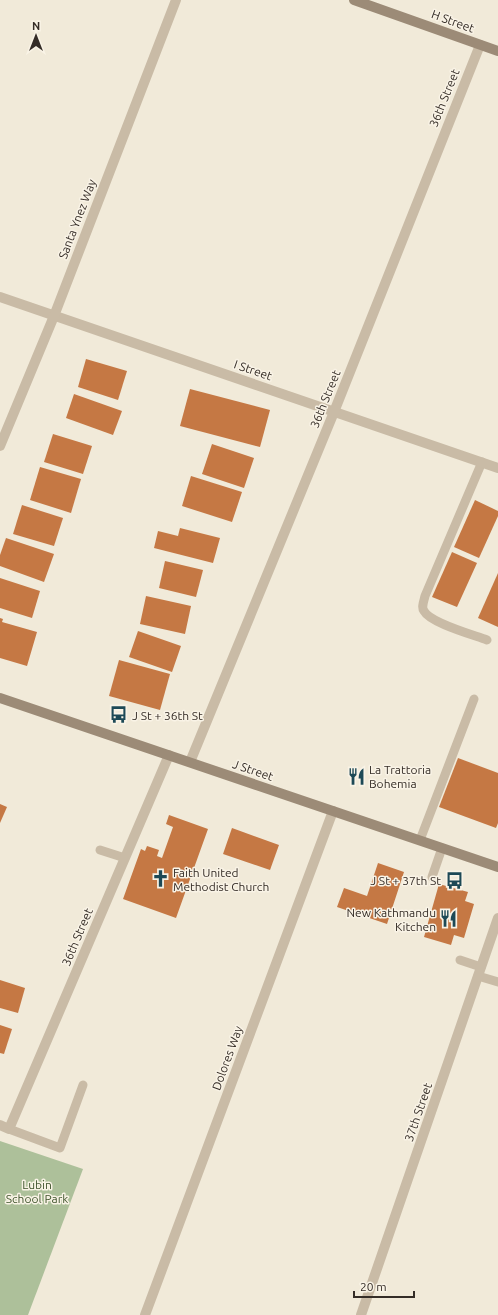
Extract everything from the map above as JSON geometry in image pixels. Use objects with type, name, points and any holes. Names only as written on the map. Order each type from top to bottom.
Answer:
[{"type":"main road","name":"H Street","points":[[354,0],[498,51]]},
{"type":"main road","name":"J Street","points":[[0,698],[498,867]]},
{"type":"street","name":"Santa Ynez Way","points":[[0,446],[54,316],[176,0]]},
{"type":"street","name":"36th Street","points":[[190,762],[334,412],[480,45]]},
{"type":"street","name":"I Street","points":[[0,297],[498,468]]},
{"type":"street","name":"36th Street","points":[[5,1127],[125,858],[169,755]]},
{"type":"street","name":"Dolores Way","points":[[145,1315],[333,811]]},
{"type":"street","name":"37th Street","points":[[362,1315],[498,918]]},
{"type":"lane","points":[[482,462],[425,596],[423,606],[424,612],[433,620],[487,640]]},
{"type":"lane","points":[[420,840],[474,699]]},
{"type":"lane","points":[[432,877],[442,848]]},
{"type":"lane","points":[[100,850],[125,858]]},
{"type":"lane","points":[[460,960],[498,982]]},
{"type":"lane","points":[[5,1127],[60,1148],[83,1085]]},
{"type":"green space","name":"Lubin School Park","points":[[0,1141],[83,1169],[28,1315],[0,1315]]},
{"type":"building","points":[[86,359],[127,371],[118,400],[78,387]]},
{"type":"building","points":[[190,389],[270,410],[260,447],[180,426]]},
{"type":"building","points":[[74,394],[122,411],[113,435],[66,418]]},
{"type":"building","points":[[53,434],[92,446],[83,474],[44,462]]},
{"type":"building","points":[[212,444],[254,458],[244,488],[202,474]]},
{"type":"building","points":[[40,467],[81,479],[71,513],[30,500]]},
{"type":"building","points":[[191,476],[242,492],[232,522],[182,506]]},
{"type":"building","points":[[475,500],[498,511],[498,516],[479,558],[454,547]]},
{"type":"building","points":[[22,505],[63,518],[54,546],[13,534]]},
{"type":"building","points":[[180,528],[220,538],[213,563],[154,548],[158,531],[178,536]]},
{"type":"building","points":[[6,538],[54,554],[44,582],[0,566],[0,555]]},
{"type":"building","points":[[452,552],[477,563],[457,607],[432,597]]},
{"type":"building","points":[[165,561],[203,570],[196,597],[159,588]]},
{"type":"building","points":[[498,573],[498,627],[478,618]]},
{"type":"building","points":[[0,578],[40,591],[32,618],[0,608]]},
{"type":"building","points":[[146,596],[191,606],[185,634],[140,624]]},
{"type":"building","points":[[0,618],[3,619],[2,622],[37,632],[27,666],[0,658]]},
{"type":"building","points":[[138,631],[181,646],[172,672],[129,657]]},
{"type":"building","points":[[119,660],[170,674],[160,710],[109,696]]},
{"type":"building","points":[[458,758],[498,773],[498,823],[496,828],[439,807]]},
{"type":"building","points":[[0,804],[7,807],[0,823]]},
{"type":"building","name":"Faith United Methodist Church","points":[[169,815],[208,829],[176,918],[123,899],[141,849],[145,851],[147,846],[159,850],[157,856],[162,858],[173,827],[166,824]]},
{"type":"building","points":[[232,828],[279,845],[270,870],[223,854]]},
{"type":"building","points":[[378,863],[404,872],[387,924],[337,907],[344,888],[367,896]]},
{"type":"building","name":"New Kathmandu Kitchen","points":[[439,884],[468,892],[465,901],[474,904],[464,938],[454,935],[451,945],[424,937]]},
{"type":"building","points":[[0,980],[25,988],[18,1013],[0,1008]]},
{"type":"building","points":[[0,1025],[12,1029],[4,1054],[0,1053]]},
{"type":"place","name":"J St + 36th St","points":[[119,715]]},
{"type":"place","name":"La Trattoria Bohemia","points":[[356,776]]},
{"type":"place","name":"Faith United Methodist Church","points":[[160,879]]},
{"type":"place","name":"J St + 37th St","points":[[454,880]]},
{"type":"place","name":"New Kathmandu Kitchen","points":[[449,919]]}]
